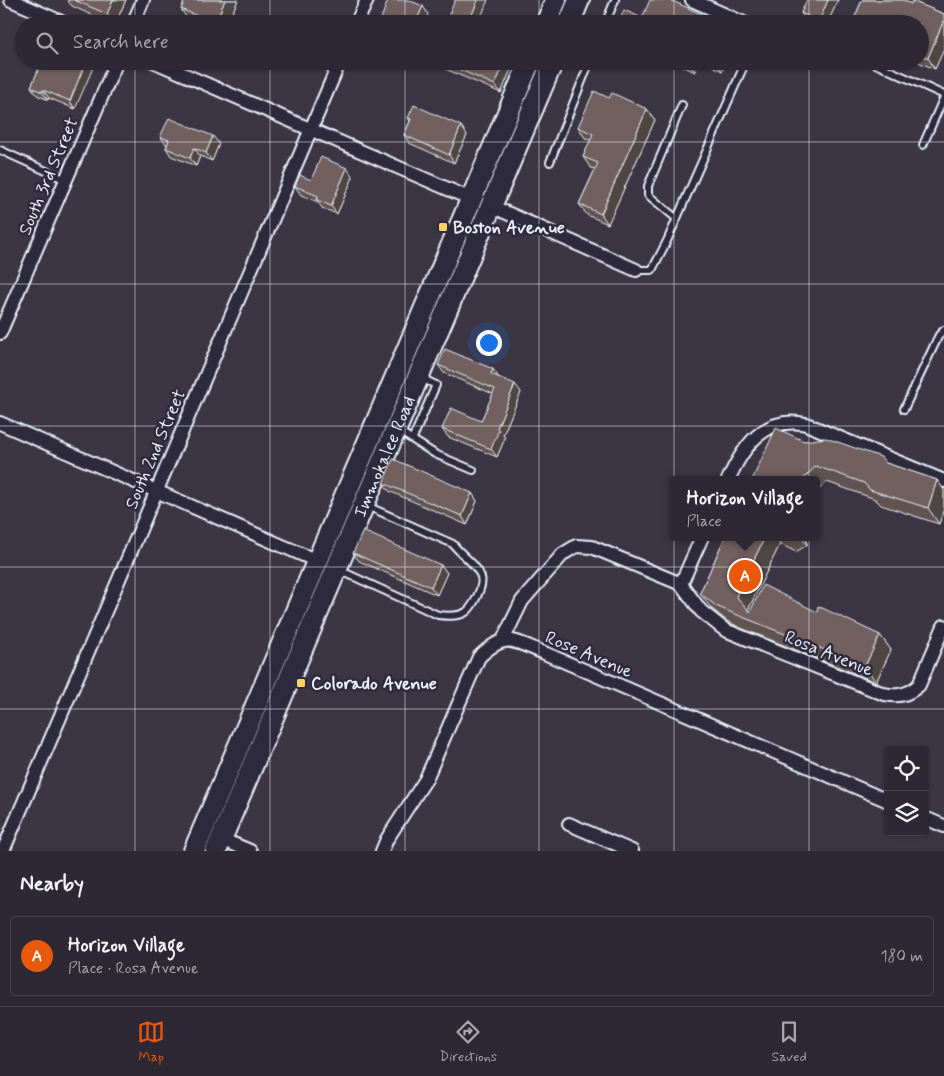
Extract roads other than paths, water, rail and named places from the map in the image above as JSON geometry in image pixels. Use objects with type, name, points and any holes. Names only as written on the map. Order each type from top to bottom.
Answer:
[{"type":"main road","points":[[550,15],[556,0]]},
{"type":"main road","points":[[573,15],[579,0]]},
{"type":"main road","name":"Immokalee Road","points":[[213,840],[317,561],[526,70]]},
{"type":"main road","name":"Immokalee Road","points":[[194,851],[213,840],[364,504],[404,434],[418,377],[549,70]]},
{"type":"main road","points":[[472,199],[490,206]]},
{"type":"main road","points":[[317,561],[336,569]]},
{"type":"street","points":[[11,0],[45,15]]},
{"type":"street","points":[[137,15],[143,0]]},
{"type":"street","points":[[360,15],[366,0]]},
{"type":"street","points":[[692,0],[726,15]]},
{"type":"street","name":"South 3rd Street","points":[[0,333],[113,70]]},
{"type":"street","points":[[173,70],[472,199]]},
{"type":"street","name":"South 2nd Street","points":[[1,851],[157,492],[336,70]]},
{"type":"street","points":[[490,206],[636,270]]},
{"type":"street","points":[[730,476],[741,453],[754,437],[772,426],[795,422],[806,424],[944,481]]},
{"type":"street","points":[[0,423],[317,561]]},
{"type":"street","points":[[382,851],[387,839],[429,774],[479,657],[492,645],[503,640],[522,601],[563,554],[576,546],[592,546],[681,584],[700,541]]},
{"type":"street","name":"Rosa Avenue","points":[[681,584],[701,611],[725,630],[884,694],[894,696],[904,695],[913,691],[919,685],[944,626]]},
{"type":"street","name":"Rose Avenue","points":[[503,640],[515,642],[542,652],[884,800]]},
{"type":"street","points":[[929,820],[944,826]]},
{"type":"street","points":[[568,824],[632,851]]},
{"type":"street","points":[[213,840],[250,851]]},
{"type":"lane","points":[[609,15],[615,0]]},
{"type":"lane","points":[[550,162],[586,70]]},
{"type":"lane","points":[[636,270],[652,270],[677,219],[742,70]]},
{"type":"lane","points":[[888,70],[944,96],[923,145]]},
{"type":"lane","points":[[677,219],[648,196],[648,186],[682,105]]},
{"type":"lane","points":[[0,150],[66,180]]},
{"type":"lane","points":[[904,409],[939,335],[944,330]]},
{"type":"lane","points":[[404,434],[435,454],[473,470]]},
{"type":"lane","points":[[336,569],[438,615],[451,617],[466,612],[476,599],[481,586],[481,577],[474,566],[460,554],[453,544],[364,504]]},
{"type":"place","name":"Boston Avenue","points":[[443,227]]},
{"type":"place","name":"Horizon Village","points":[[745,576]]},
{"type":"place","name":"Colorado Avenue","points":[[301,683]]}]
